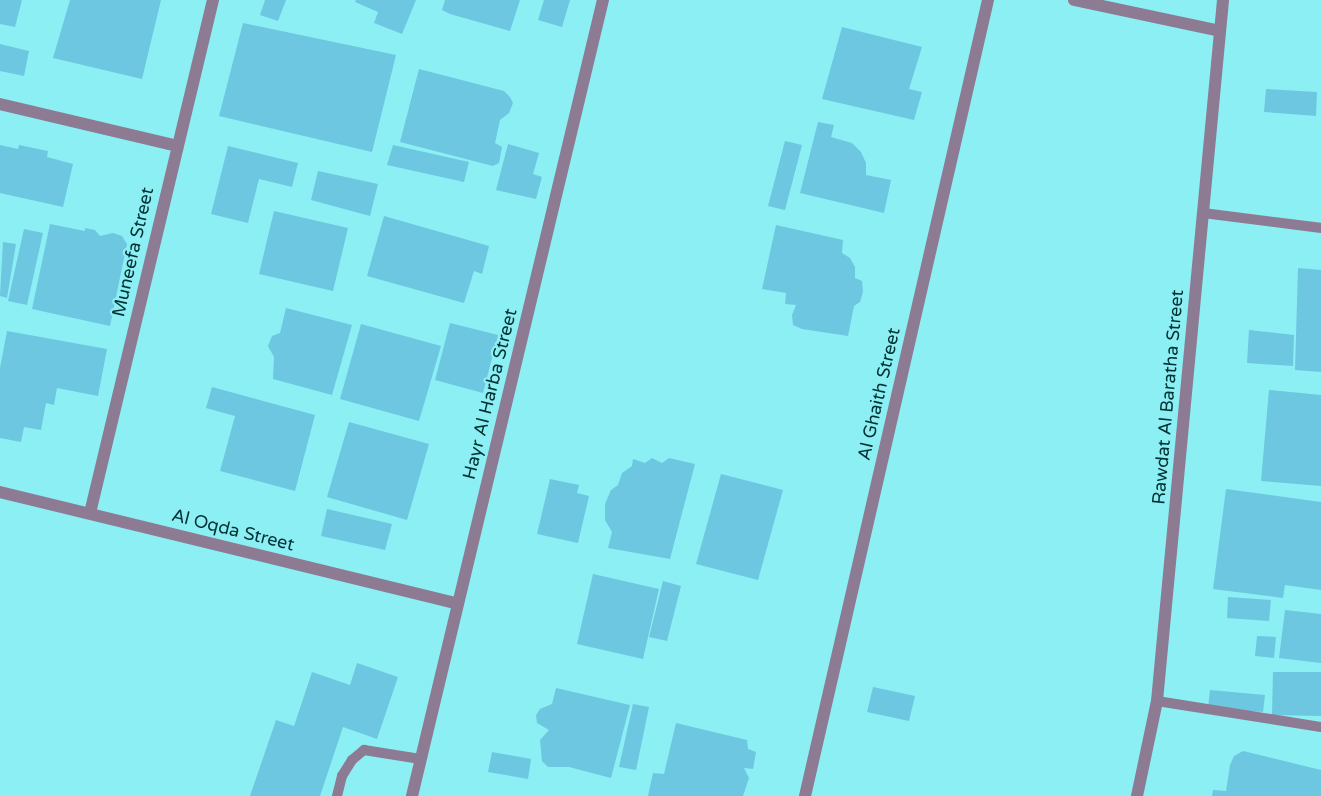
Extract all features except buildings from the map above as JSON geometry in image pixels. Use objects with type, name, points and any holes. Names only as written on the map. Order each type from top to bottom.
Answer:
[{"type":"street","name":"Muneefa Street","points":[[90,513],[213,0]]},
{"type":"street","name":"Hayr Al Harba Street","points":[[412,796],[603,0]]},
{"type":"street","name":"Al Ghaith Street","points":[[805,796],[988,0]]},
{"type":"street","points":[[1074,0],[1220,31]]},
{"type":"street","name":"Rawdat Al Baratha Street","points":[[1137,796],[1157,701],[1223,0]]},
{"type":"street","points":[[0,104],[177,146]]},
{"type":"street","name":"Al Oqda Street","points":[[0,492],[458,604]]},
{"type":"lane","points":[[1203,213],[1321,228]]},
{"type":"lane","points":[[1157,701],[1321,727]]},
{"type":"lane","points":[[337,796],[342,776],[352,759],[364,750],[420,759]]}]
